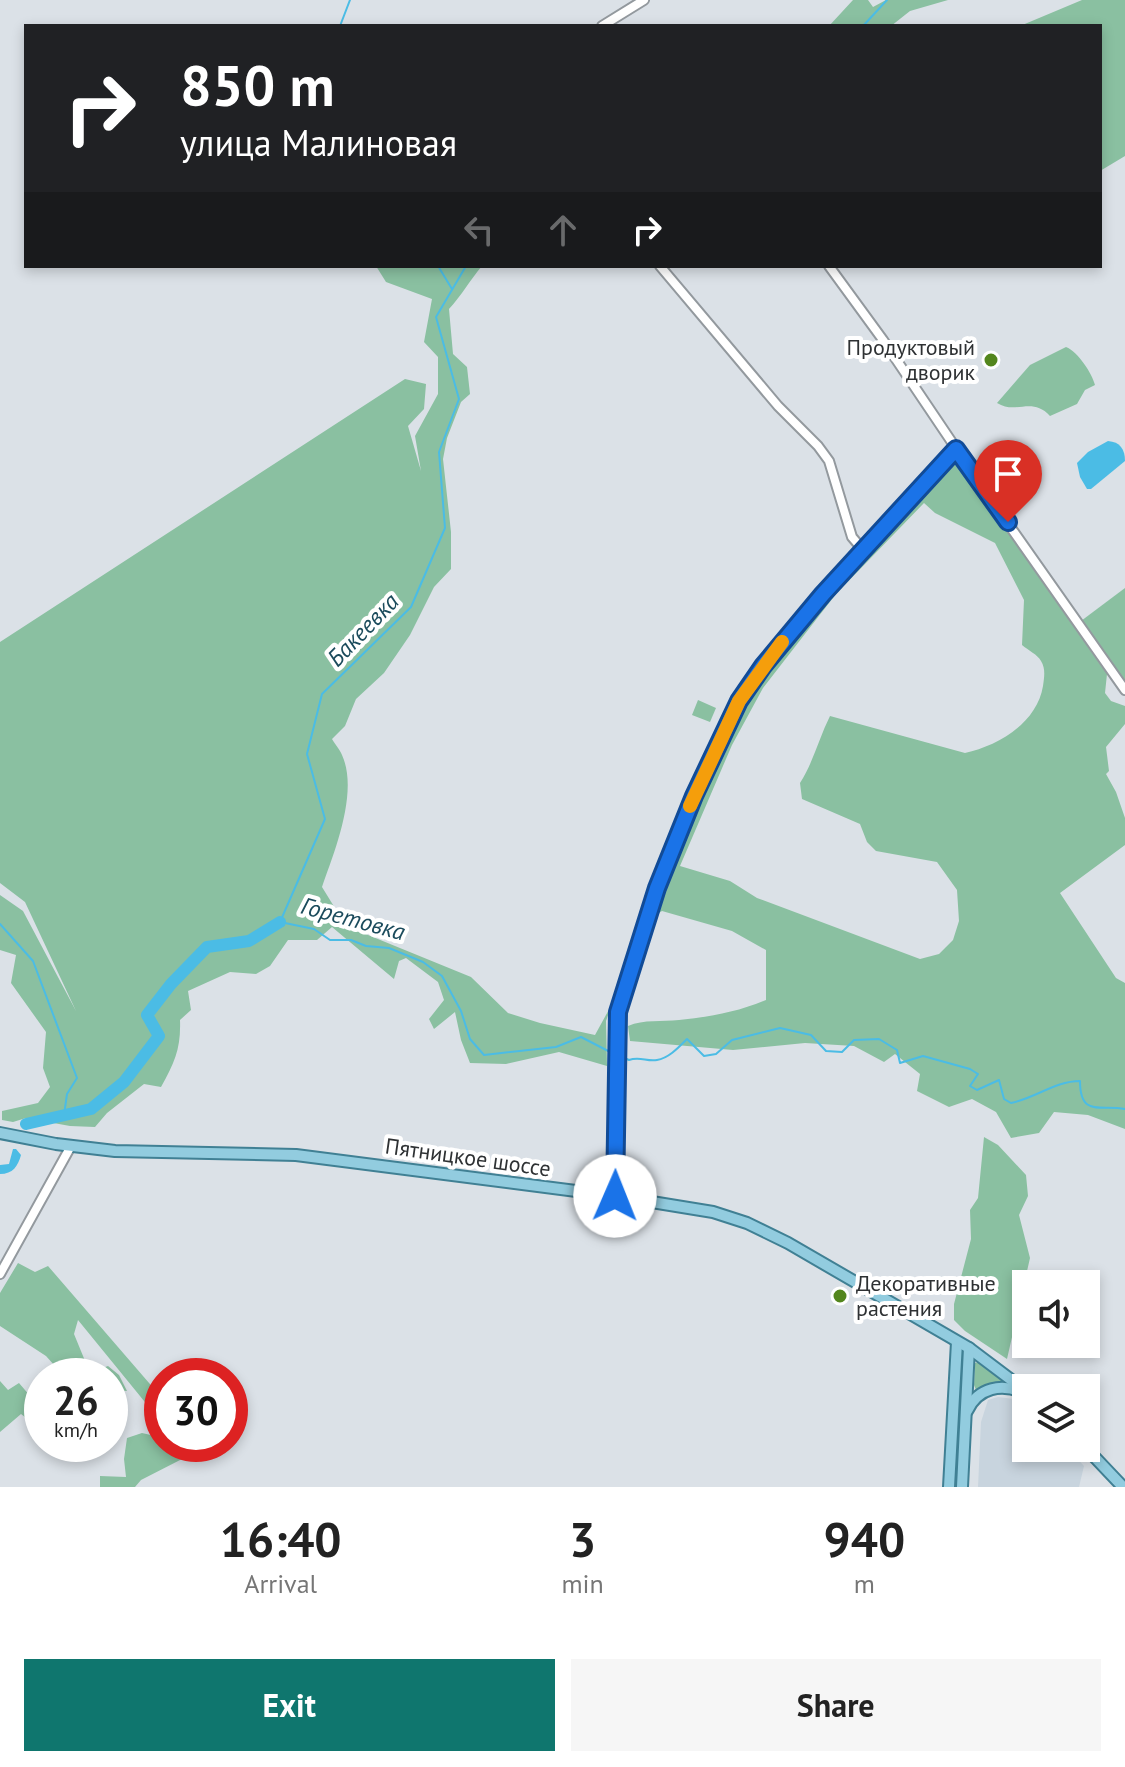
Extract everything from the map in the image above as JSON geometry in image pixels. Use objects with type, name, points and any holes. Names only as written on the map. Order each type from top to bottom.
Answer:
[{"type":"main road","name":"Пятницкое шоссе","points":[[0,1133],[71,1146],[150,1152],[296,1155],[615,1196],[713,1212],[747,1223],[788,1243],[969,1348],[1012,1381]]},
{"type":"main road","points":[[949,1487],[957,1342]]},
{"type":"main road","points":[[962,1487],[969,1348]]},
{"type":"main road","points":[[965,1416],[980,1393],[992,1388],[1012,1388]]},
{"type":"main road","points":[[1099,1462],[1123,1487]]},
{"type":"street","points":[[605,24],[640,1]]},
{"type":"street","points":[[612,24],[620,15]]},
{"type":"street","points":[[662,268],[768,395],[829,461],[852,537],[864,551]]},
{"type":"street","points":[[830,268],[1125,690]]},
{"type":"street","points":[[615,1196],[618,1012],[657,888],[694,796],[739,701],[784,640],[956,449]]},
{"type":"street","points":[[0,1274],[71,1146]]},
{"type":"shaded area","points":[[998,1397],[1012,1399],[1012,1462],[1080,1462],[1084,1466],[1079,1487],[978,1487],[981,1422],[988,1400]]},
{"type":"green space","points":[[853,0],[868,0],[873,7],[886,0],[948,0],[910,11],[894,24],[831,24]]},
{"type":"green space","points":[[1082,0],[1125,0],[1125,156],[1102,170],[1102,24],[1025,24]]},
{"type":"green space","points":[[377,268],[480,268],[449,309],[453,354],[467,367],[470,394],[461,402],[447,438],[443,459],[451,532],[451,569],[434,587],[410,635],[384,673],[356,699],[345,726],[332,739],[342,755],[348,786],[343,822],[322,887],[346,926],[471,977],[508,1013],[595,1035],[612,1004],[606,1021],[607,1066],[559,1052],[506,1064],[470,1063],[455,1012],[434,1029],[429,1019],[444,1000],[438,982],[406,958],[399,961],[394,979],[332,927],[317,940],[288,940],[270,966],[256,974],[230,972],[188,991],[191,1010],[180,1020],[176,1055],[161,1087],[144,1084],[107,1113],[95,1127],[26,1118],[13,1122],[2,1120],[2,1111],[38,1103],[50,1087],[43,1068],[46,1032],[11,983],[16,955],[0,950],[0,895],[23,911],[76,1011],[25,902],[0,883],[0,642],[405,379],[426,384],[424,409],[408,426],[421,471],[415,436],[438,394],[438,357],[424,342],[432,299],[386,282]]},
{"type":"green space","points":[[1066,347],[1084,363],[1095,385],[1085,390],[1077,404],[1050,416],[1037,407],[1011,407],[997,403],[1030,365]]},
{"type":"green space","points":[[957,460],[1107,674],[1105,693],[1111,701],[1125,706],[1125,724],[1106,747],[1109,771],[1106,774],[1125,818],[1125,845],[1060,893],[1116,978],[1125,983],[1125,1129],[1088,1115],[1054,1112],[1039,1133],[1011,1138],[996,1112],[972,1099],[949,1107],[917,1091],[920,1074],[895,1054],[884,1062],[854,1046],[805,1043],[733,1050],[630,1041],[628,1026],[634,1024],[712,1016],[766,1000],[766,950],[732,931],[662,911],[654,916],[663,883],[692,808],[742,702],[756,680],[815,609],[948,464]],"holes":[[[924,503],[935,513],[995,543],[1024,600],[1022,645],[1038,657],[1044,667],[1039,699],[1033,711],[1014,731],[990,745],[965,753],[830,716],[800,783],[802,799],[860,824],[867,842],[876,851],[937,862],[957,890],[959,921],[953,940],[939,954],[920,959],[757,898],[730,881],[680,866],[732,745],[763,688],[836,594]]]},
{"type":"green space","points":[[1125,588],[1125,689],[1077,624]]},
{"type":"green space","points":[[698,700],[716,708],[710,722],[692,715]]},
{"type":"green space","points":[[984,1137],[998,1145],[1026,1175],[1028,1196],[1019,1215],[1030,1258],[1027,1270],[1012,1270],[1012,1337],[1007,1359],[954,1320],[954,1304],[971,1239],[970,1210],[978,1198]]},
{"type":"green space","points":[[18,1263],[35,1272],[48,1266],[127,1358],[109,1358],[78,1320],[74,1334],[84,1358],[48,1358],[0,1326],[0,1293]]},
{"type":"green space","points":[[128,1359],[144,1377],[144,1401],[128,1381]]},
{"type":"green space","points":[[979,1362],[1008,1382],[992,1383],[976,1390],[975,1363]]},
{"type":"green space","points":[[0,1381],[8,1390],[19,1383],[24,1389],[24,1416],[21,1414],[0,1432]]},
{"type":"green space","points":[[142,1433],[144,1462],[176,1462],[141,1480],[135,1487],[100,1487],[100,1476],[126,1477],[124,1462],[128,1462],[128,1438]]},
{"type":"water","points":[[1108,441],[1121,447],[1125,461],[1087,489],[1077,463],[1088,452]]},
{"type":"water","points":[[13,1149],[21,1155],[18,1163],[12,1171],[0,1174],[0,1165],[9,1164]]},
{"type":"waterway","points":[[341,24],[350,0]]},
{"type":"waterway","name":"Бакеевка","points":[[865,24],[887,0]]},
{"type":"waterway","points":[[439,268],[452,289]]},
{"type":"waterway","name":"Бакеевка","points":[[465,268],[436,317],[459,399],[439,452],[445,528],[411,607],[322,694],[307,754],[325,819],[280,922],[314,929],[330,940],[351,940],[366,946],[389,948],[423,962],[442,976],[461,1011],[470,1039],[484,1055],[556,1047],[581,1037],[614,1054]]},
{"type":"waterway","name":"Горетовка","points":[[26,1124],[91,1109],[124,1082],[159,1036],[147,1015],[171,984],[207,947],[249,941],[280,922]]},
{"type":"waterway","points":[[0,924],[33,961],[77,1078],[67,1094],[64,1115]]},
{"type":"waterway","name":"Горетовка","points":[[620,1056],[629,1060],[661,1059],[687,1039],[704,1056],[716,1054],[732,1040],[780,1028],[811,1035],[826,1051],[842,1052],[854,1040],[879,1039],[897,1050],[900,1063],[923,1056],[970,1069],[978,1074],[970,1086],[977,1090],[999,1080],[1004,1099],[1011,1103],[1062,1084],[1080,1081],[1081,1093],[1088,1105],[1125,1109]]},
{"type":"slow traffic","points":[[690,806],[739,701],[782,642]]},
{"type":"place","name":"Продуктовый дворик","points":[[991,360]]},
{"type":"place","name":"Декоративные растения","points":[[840,1296]]},
{"type":"route","points":[[615,1196],[618,1012],[657,888],[694,796],[739,701],[763,666],[823,594],[956,449],[1008,522]]}]
